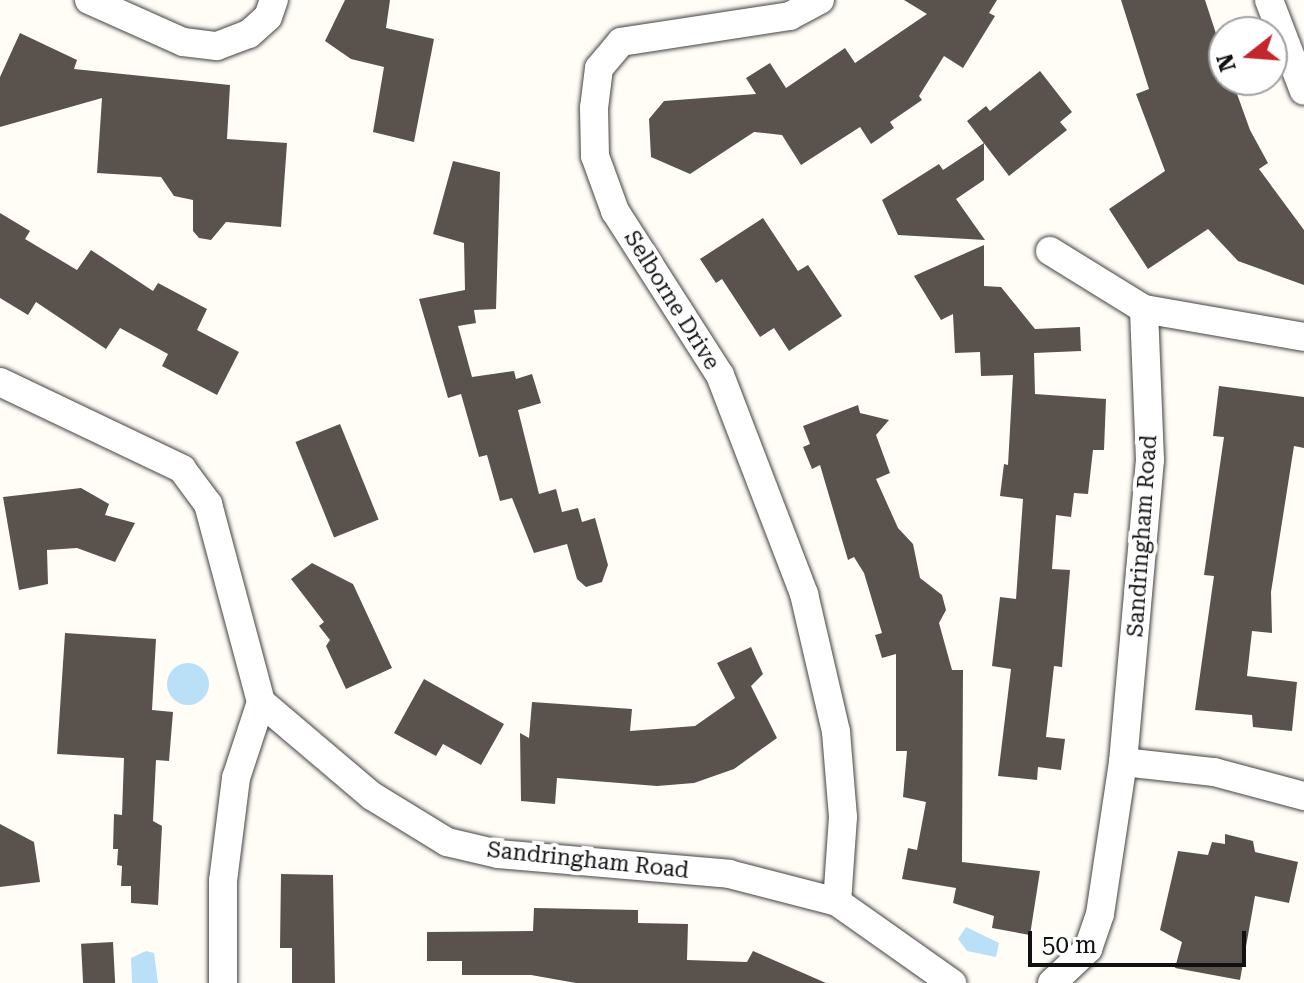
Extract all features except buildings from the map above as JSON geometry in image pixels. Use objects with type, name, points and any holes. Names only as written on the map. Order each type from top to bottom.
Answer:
[{"type":"street","points":[[89,0],[183,42],[217,46],[249,34],[268,17],[274,0]]},
{"type":"street","name":"Selborne Drive","points":[[820,0],[790,16],[759,23],[621,42],[599,68],[594,132],[595,156],[615,211],[720,375],[804,594],[836,732],[843,817],[837,902]]},
{"type":"street","points":[[1269,0],[1304,91]]},
{"type":"street","points":[[1050,251],[1144,309],[1304,337]]},
{"type":"street","name":"Sandringham Road","points":[[1052,983],[1088,949],[1100,914],[1123,762],[1150,475],[1144,309]]},
{"type":"street","points":[[0,382],[182,469],[208,504],[261,702],[236,778],[223,881],[223,983]]},
{"type":"street","name":"Sandringham Road","points":[[261,702],[372,796],[447,842],[498,854],[729,874],[837,902],[952,983]]},
{"type":"street","points":[[1123,762],[1214,772],[1304,796]]},
{"type":"water","points":[[188,663],[203,669],[209,684],[203,699],[188,705],[173,699],[167,684],[173,669]]},
{"type":"water","points":[[966,927],[999,943],[996,957],[967,951],[958,939]]},
{"type":"water","points":[[146,951],[154,953],[158,983],[132,983],[131,958]]}]
